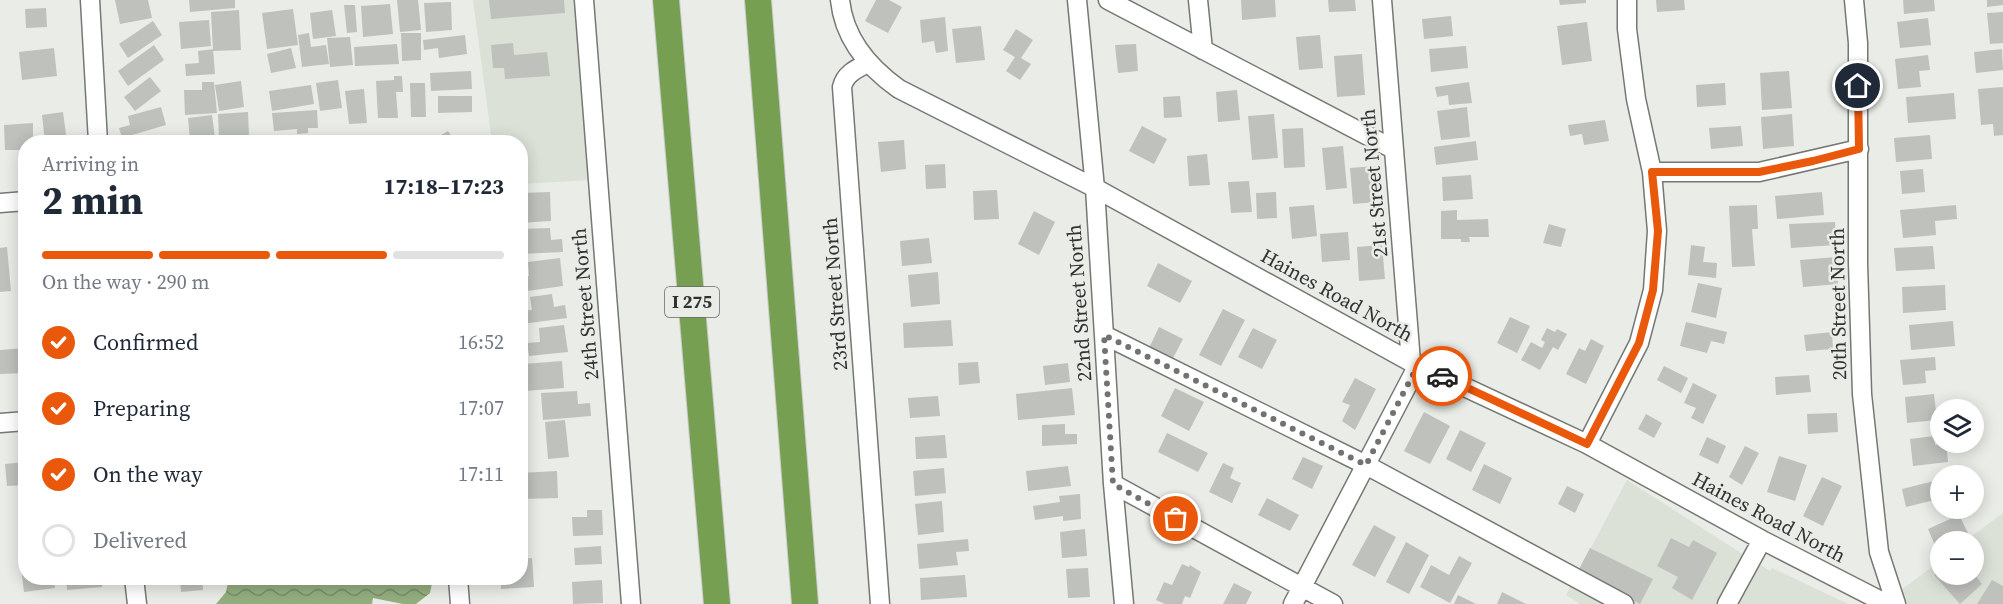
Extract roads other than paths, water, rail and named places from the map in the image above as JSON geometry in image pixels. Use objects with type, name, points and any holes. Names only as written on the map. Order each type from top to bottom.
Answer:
[{"type":"highway","name":"I 275","points":[[666,0],[717,604]]},
{"type":"highway","points":[[758,0],[805,604]]},
{"type":"street","points":[[90,0],[98,135]]},
{"type":"street","name":"24th Street North","points":[[584,0],[631,604]]},
{"type":"street","points":[[840,0],[848,33],[868,63]]},
{"type":"street","name":"22nd Street North","points":[[1077,0],[1095,188],[1113,484],[1124,604]]},
{"type":"street","points":[[1108,0],[1393,149]]},
{"type":"street","points":[[1198,0],[1203,50]]},
{"type":"street","name":"21st Street North","points":[[1382,0],[1393,149],[1414,363]]},
{"type":"street","points":[[1587,444],[1639,343],[1653,290],[1658,231],[1652,172],[1636,99],[1627,29],[1627,0]]},
{"type":"street","name":"20th Street North","points":[[1854,0],[1858,43],[1858,263],[1862,394],[1880,552],[1896,604]]},
{"type":"street","name":"Haines Road North","points":[[868,63],[880,76],[899,89],[1095,188],[1414,363],[1587,444],[1762,540],[1887,604]]},
{"type":"street","name":"23rd Street North","points":[[868,63],[852,71],[844,79],[842,87],[880,604]]},
{"type":"street","points":[[1652,172],[1759,172],[1859,149]]},
{"type":"street","points":[[0,203],[18,202]]},
{"type":"street","points":[[1104,335],[1366,465],[1624,604]]},
{"type":"street","points":[[1293,604],[1366,465],[1414,363]]},
{"type":"street","points":[[0,423],[18,422]]},
{"type":"street","points":[[1113,484],[1333,604]]},
{"type":"street","points":[[1727,604],[1762,540]]},
{"type":"street","points":[[135,585],[137,604]]},
{"type":"street","points":[[459,585],[460,604]]},
{"type":"water","points":[[228,585],[432,585],[430,593],[416,604],[373,598],[372,604],[216,604],[226,592]]}]
